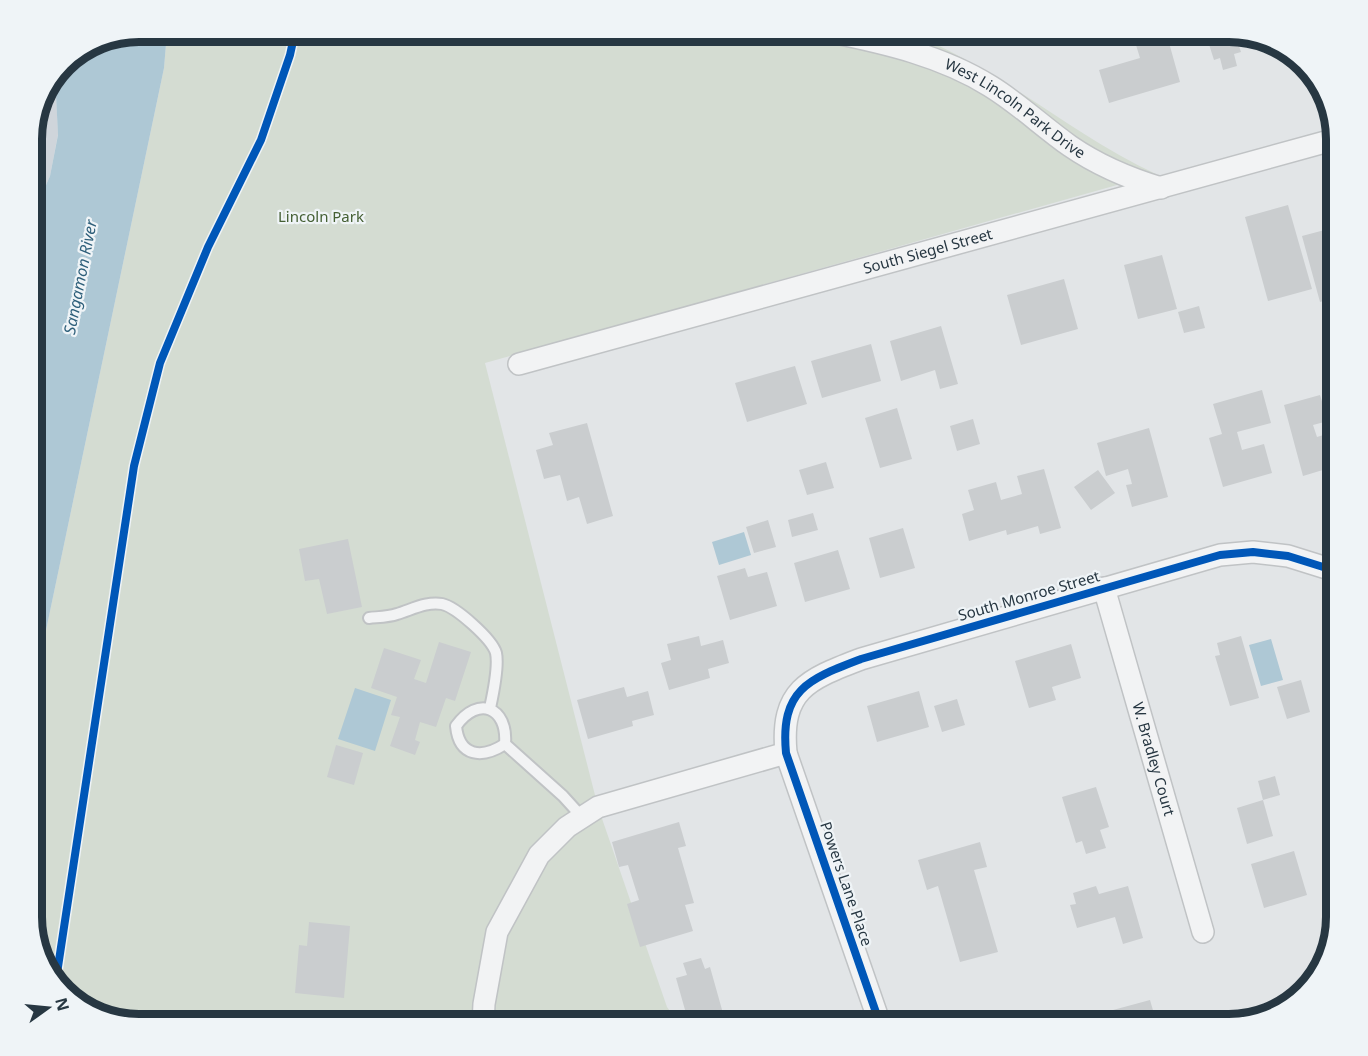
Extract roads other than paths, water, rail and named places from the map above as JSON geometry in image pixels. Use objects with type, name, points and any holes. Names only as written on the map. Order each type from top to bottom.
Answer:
[{"type":"street","name":"West Lincoln Park Drive","points":[[879,42],[946,64],[990,86],[1082,153],[1120,175],[1161,188]]},
{"type":"street","name":"South Siegel Street","points":[[519,364],[1326,142]]},
{"type":"street","name":"South Monroe Street","points":[[786,753],[784,731],[787,710],[797,692],[823,674],[861,659],[1220,555],[1253,552],[1288,556],[1326,568]]},
{"type":"street","name":"W. Bradley Court","points":[[1104,588],[1203,932]]},
{"type":"street","points":[[484,1014],[497,932],[539,855],[567,827],[590,812],[786,753]]},
{"type":"street","name":"Powers Lane Place","points":[[786,753],[877,1014]]},
{"type":"lane","points":[[369,618],[394,615],[424,605],[442,604],[470,621],[490,642],[496,654],[495,686],[490,708]]},
{"type":"lane","points":[[490,708],[500,716],[506,733],[505,744],[494,751],[483,754],[471,752],[457,735],[456,726],[471,711],[490,708]]},
{"type":"lane","points":[[505,744],[563,796],[590,812]]},
{"type":"water","name":"Sangamon River","points":[[166,42],[164,68],[42,649],[42,194],[50,176],[58,135],[56,89],[70,70],[85,58],[102,49],[120,44]]},
{"type":"water","points":[[744,532],[751,555],[719,565],[712,542]]},
{"type":"water","points":[[1271,639],[1283,680],[1261,686],[1249,645]]},
{"type":"water","points":[[355,688],[391,700],[375,751],[338,739]]},
{"type":"park label","name":"Lincoln Park","points":[[321,217]]}]
